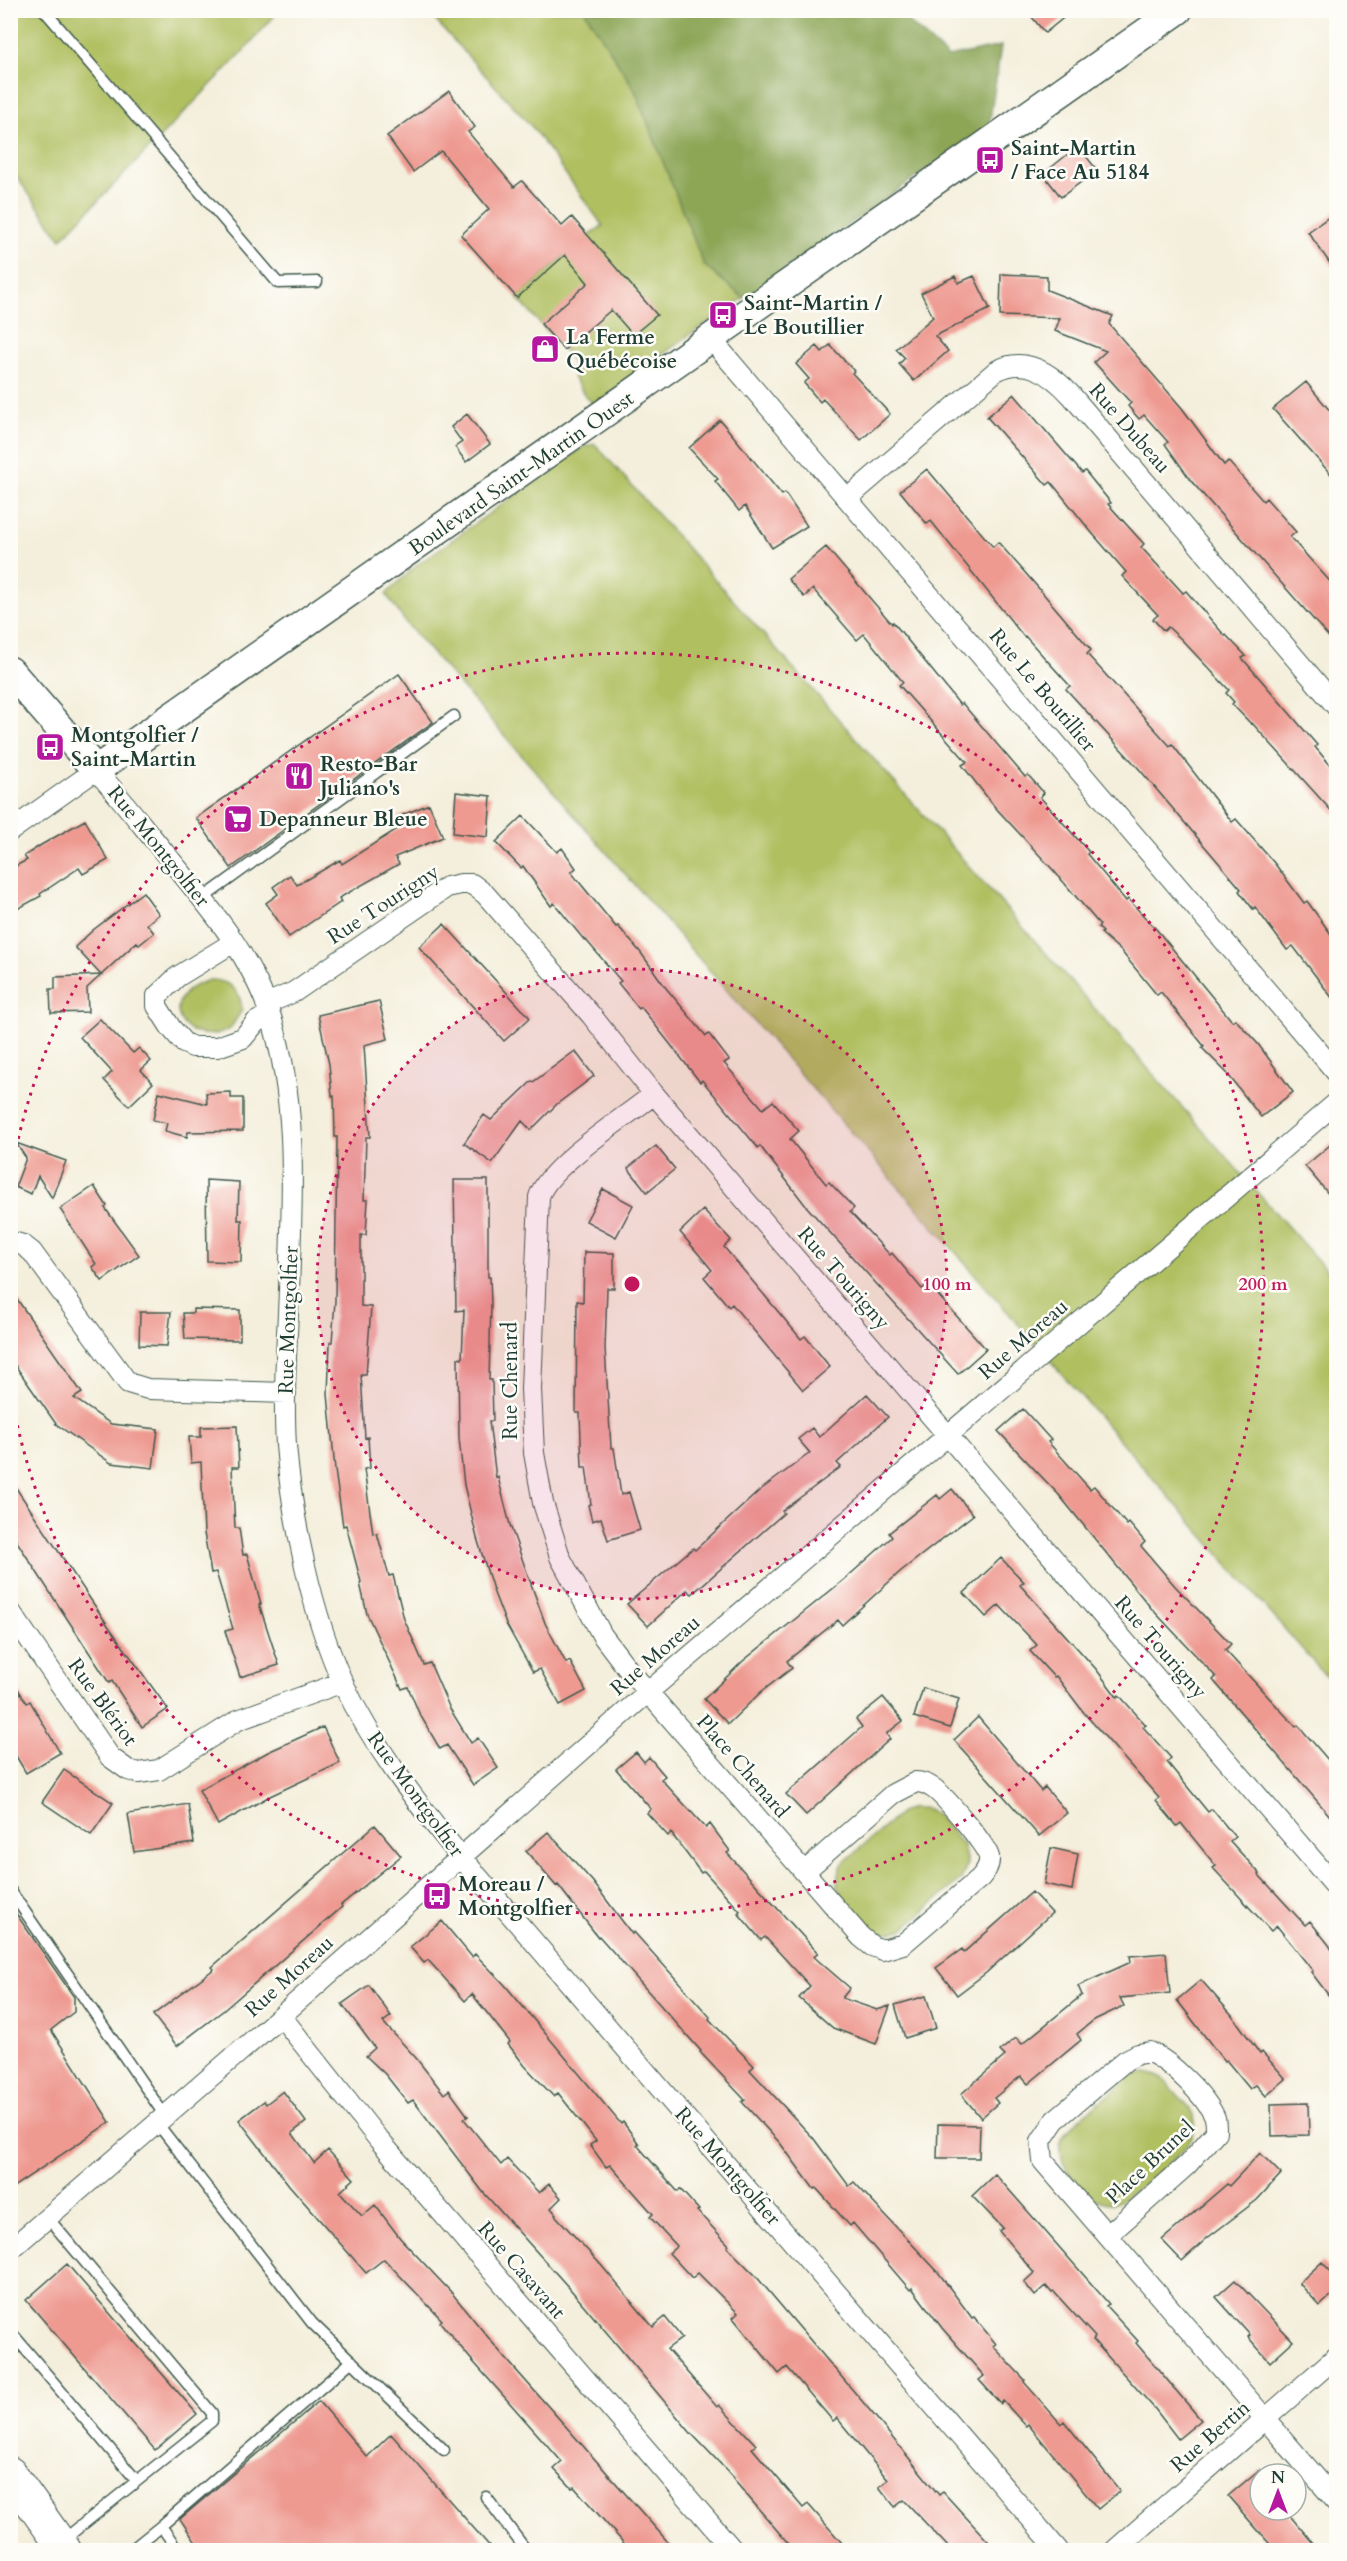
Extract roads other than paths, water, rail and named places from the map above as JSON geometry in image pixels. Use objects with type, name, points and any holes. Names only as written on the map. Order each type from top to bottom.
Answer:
[{"type":"main road","name":"Boulevard Saint-Martin Ouest","points":[[96,770],[1178,10]]},
{"type":"main road","name":"Rue Montgolfier","points":[[10,671],[96,770]]},
{"type":"main road","points":[[10,2473],[63,2547]]},
{"type":"street","name":"Rue Le Boutillier","points":[[711,339],[1336,1072]]},
{"type":"street","name":"Rue Dubeau","points":[[848,498],[996,371],[1005,366],[1019,364],[1045,371],[1072,396],[1336,706]]},
{"type":"street","name":"Boulevard Saint-Martin Ouest","points":[[10,831],[96,770]]},
{"type":"street","name":"Rue Montgolfier","points":[[96,770],[202,899],[234,942],[256,980],[268,1009],[286,1079],[292,1136],[286,1393],[288,1471],[299,1534],[314,1597],[343,1682],[390,1763],[460,1856],[1058,2550]]},
{"type":"street","name":"Rue Tourigny","points":[[268,1009],[447,887],[471,884],[501,911],[591,1015],[654,1094],[1336,1887]]},
{"type":"street","points":[[234,942],[177,977],[160,991],[156,1001],[160,1011],[184,1043],[204,1049],[243,1038],[268,1009]]},
{"type":"street","name":"Rue Chenard","points":[[647,1693],[602,1635],[560,1557],[537,1476],[531,1389],[538,1205],[542,1188],[561,1166],[654,1094]]},
{"type":"street","name":"Rue Moreau","points":[[10,2250],[281,2016],[647,1693],[1336,1103]]},
{"type":"street","points":[[10,1241],[23,1245],[32,1252],[128,1383],[148,1389],[286,1393]]},
{"type":"street","name":"Rue Blériot","points":[[10,1611],[110,1757],[118,1765],[139,1773],[159,1770],[238,1720],[343,1682]]},
{"type":"street","name":"Place Chenard","points":[[647,1693],[861,1937],[872,1946],[883,1950],[903,1944],[974,1884],[988,1867],[989,1857],[984,1846],[941,1794],[926,1784],[916,1782],[894,1794],[804,1872]]},
{"type":"street","name":"Rue Casavant","points":[[281,2016],[371,2131],[733,2550]]},
{"type":"street","name":"Place Brunel","points":[[1108,2235],[1187,2165],[1216,2132],[1216,2120],[1202,2098],[1168,2063],[1150,2052],[1138,2054],[1126,2060],[1055,2120],[1041,2141],[1042,2161],[1336,2501]]},
{"type":"street","name":"Rue Bertin","points":[[1115,2550],[1336,2357]]},
{"type":"lane","points":[[44,10],[278,283],[317,282]]},
{"type":"lane","points":[[202,899],[454,716]]},
{"type":"lane","points":[[10,1890],[161,2120],[312,2323],[444,2450]]},
{"type":"lane","points":[[48,2218],[212,2413],[212,2421],[137,2481],[63,2547]]},
{"type":"lane","points":[[10,2331],[137,2481]]},
{"type":"lane","points":[[131,2550],[352,2361]]},
{"type":"lane","points":[[486,2497],[526,2550]]},
{"type":"lane","points":[[161,2526],[178,2550]]},
{"type":"place","name":"Saint-Martin / Face Au 5184","points":[[990,160]]},
{"type":"place","name":"Saint-Martin / Le Boutillier","points":[[723,315]]},
{"type":"place","name":"La Ferme Québécoise","points":[[545,349]]},
{"type":"place","name":"Montgolfier / Saint-Martin","points":[[50,747]]},
{"type":"place","name":"Resto-Bar Juliano's","points":[[299,776]]},
{"type":"place","name":"Depanneur Bleue","points":[[238,819]]},
{"type":"place","name":"Moreau / Montgolfier","points":[[437,1896]]}]
